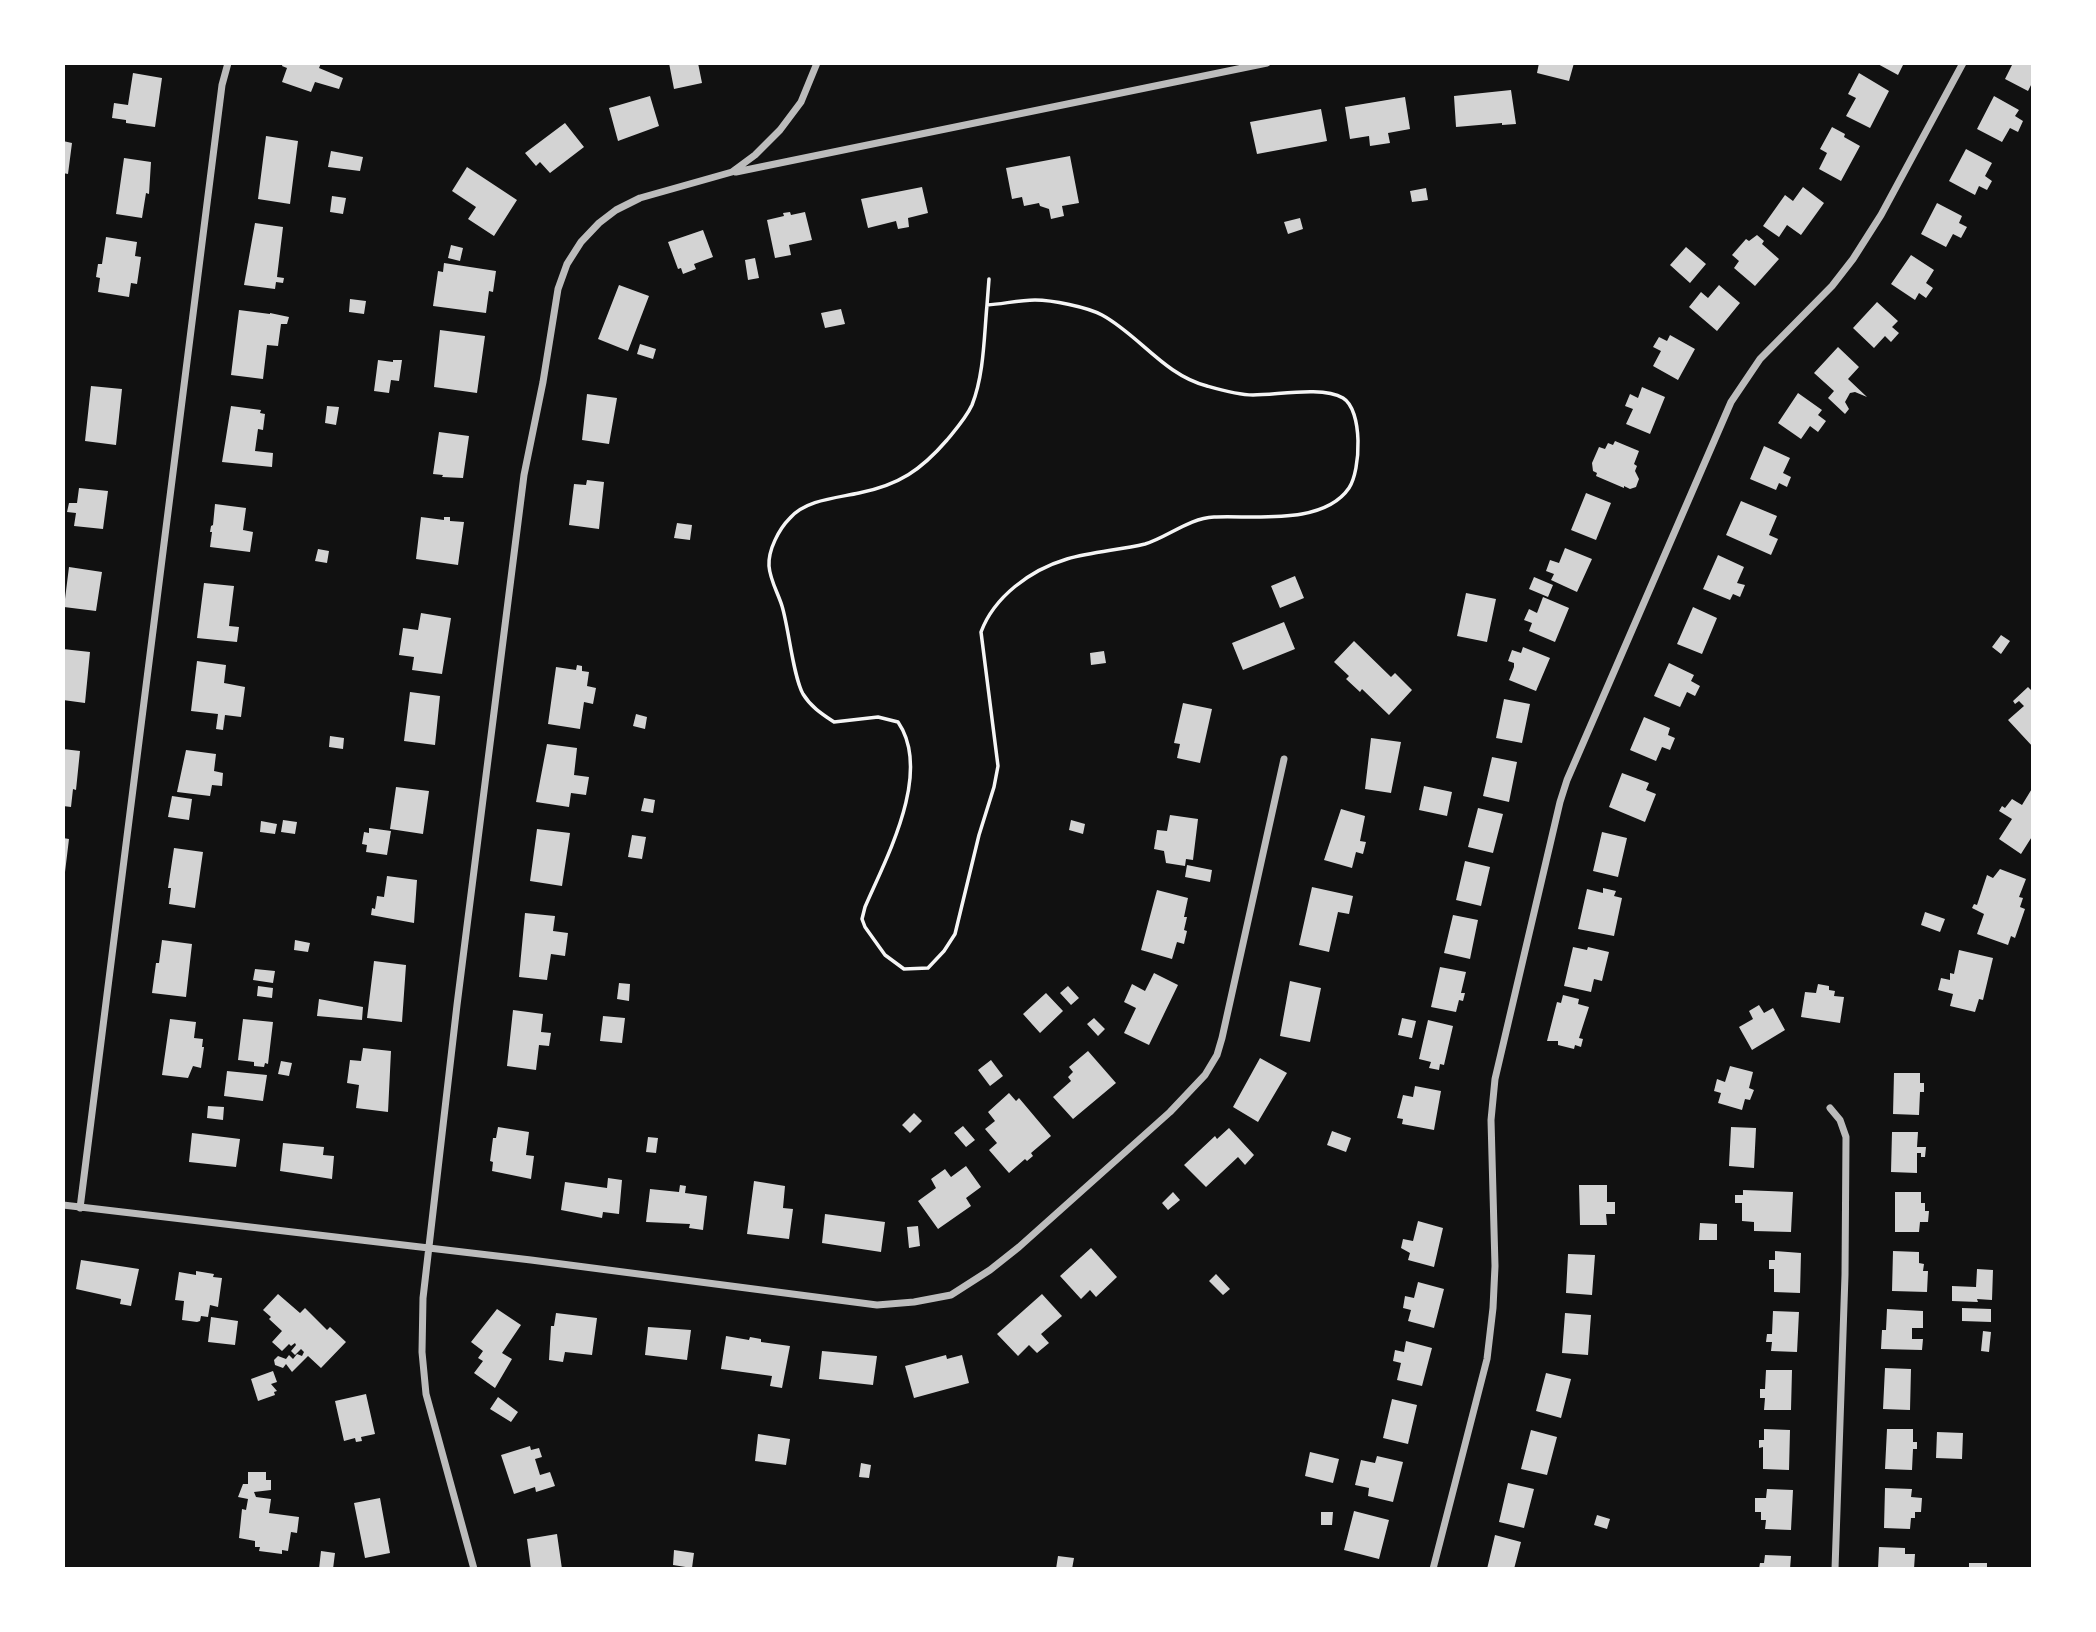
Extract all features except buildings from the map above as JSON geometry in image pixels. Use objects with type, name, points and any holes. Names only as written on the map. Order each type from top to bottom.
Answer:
[{"type":"street","points":[[80,1208],[189,331],[222,85],[228,63]]},
{"type":"street","points":[[732,173],[780,130],[801,102],[817,63]]},
{"type":"street","points":[[474,1569],[426,1394],[422,1352],[423,1298],[524,475],[558,289],[567,264],[581,242],[599,223],[616,210],[640,198],[732,173],[1267,63]]},
{"type":"street","points":[[1433,1569],[1487,1359],[1493,1308],[1495,1253],[1491,1120],[1495,1079],[1531,920],[1567,780],[1731,402],[1760,359],[1832,286],[1853,259],[1881,215],[1963,63]]},
{"type":"street","points":[[63,1205],[877,1305],[914,1302],[951,1294],[990,1270],[1019,1247],[1170,1112],[1205,1075],[1217,1055],[1222,1038],[1284,759]]},
{"type":"street","points":[[1830,1108],[1840,1120],[1846,1137],[1845,1275],[1835,1569]]},
{"type":"path","points":[[987,305],[1036,300],[1101,314],[1180,375],[1203,385],[1252,395],[1330,393],[1345,399],[1353,410],[1356,421],[1358,463],[1349,487],[1325,506],[1306,514],[1258,518],[1212,517],[1199,520],[1147,543],[1065,559],[1025,580],[996,604],[981,632],[999,766],[995,787],[979,835],[955,934],[928,968],[904,969],[885,956],[862,919],[900,828],[908,797],[908,746],[904,731],[898,722],[878,717],[834,722],[812,706],[802,691],[783,607],[769,564],[772,549],[782,527],[805,506],[878,489],[902,480],[926,463],[959,426],[972,406],[976,388],[989,279]]}]
